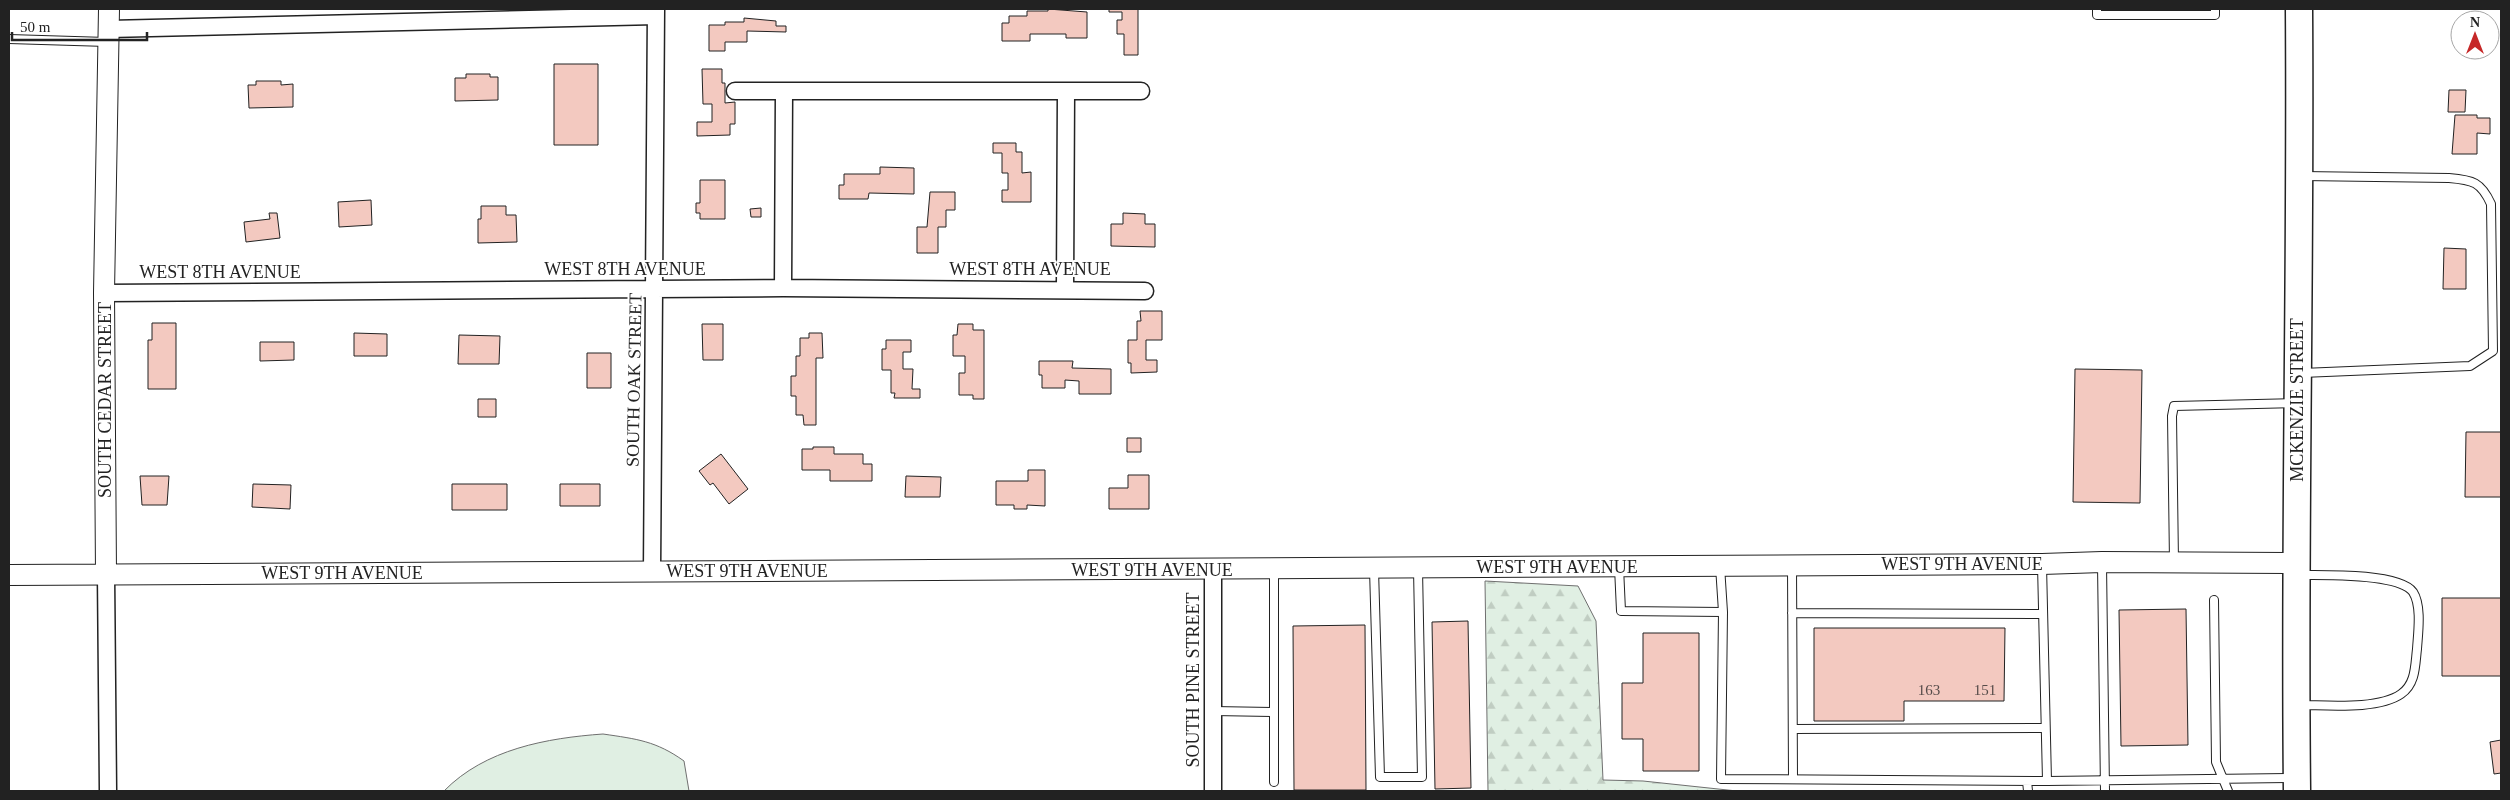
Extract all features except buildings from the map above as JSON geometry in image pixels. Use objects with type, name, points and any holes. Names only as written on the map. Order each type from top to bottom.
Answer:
[{"type":"main road","name":"MCKENZIE STREET","points":[[2297,785],[2295,706],[2300,176],[2299,9]]},
{"type":"street","name":"SOUTH CEDAR STREET","points":[[108,791],[104,293],[109,9]]},
{"type":"street","points":[[109,36],[656,12]]},
{"type":"street","name":"SOUTH OAK STREET","points":[[652,572],[656,12]]},
{"type":"street","points":[[735,91],[1140,91]]},
{"type":"street","points":[[783,288],[784,92]]},
{"type":"street","points":[[1065,289],[1066,92]]},
{"type":"street","name":"WEST 8TH AVENUE","points":[[104,293],[783,288],[1146,291]]},
{"type":"street","name":"WEST 9TH AVENUE","points":[[9,575],[1213,570],[2102,562],[2296,569]]},
{"type":"street","name":"SOUTH PINE STREET","points":[[1213,570],[1213,791]]},
{"type":"lane","points":[[2098,9],[2098,15],[2215,15],[2215,9]]},
{"type":"lane","points":[[9,39],[109,36]]},
{"type":"lane","points":[[2297,374],[2470,366],[2492,351],[2492,204],[2484,189],[2468,180],[2449,178],[2300,176]]},
{"type":"lane","points":[[2174,564],[2172,416],[2174,406],[2297,403]]},
{"type":"lane","points":[[2102,562],[2105,791]]},
{"type":"lane","points":[[2042,564],[2047,781]]},
{"type":"lane","points":[[1619,566],[1621,611],[1723,612]]},
{"type":"lane","points":[[1720,566],[1723,612],[1721,779],[2028,781],[2224,779],[2297,785]]},
{"type":"lane","points":[[1792,566],[1794,779]]},
{"type":"lane","points":[[1374,569],[1380,777],[1422,777],[1418,568]]},
{"type":"lane","points":[[1274,569],[1274,782]]},
{"type":"lane","points":[[2295,706],[2365,704],[2386,701],[2401,695],[2409,688],[2414,676],[2418,631],[2417,602],[2413,592],[2406,587],[2368,577],[2296,569]]},
{"type":"lane","points":[[2214,600],[2216,762],[2228,791]]},
{"type":"lane","points":[[1792,613],[2042,614]]},
{"type":"lane","points":[[1213,712],[1274,712]]},
{"type":"lane","points":[[1793,729],[2045,728]]},
{"type":"lane","points":[[2028,781],[2028,791]]},
{"type":"green space","points":[[1485,581],[1578,586],[1596,621],[1603,780],[1643,781],[1737,791],[1488,791]]},
{"type":"green space","points":[[603,734],[646,742],[674,754],[684,761],[689,791],[444,791],[478,765],[518,748],[560,739]]}]
